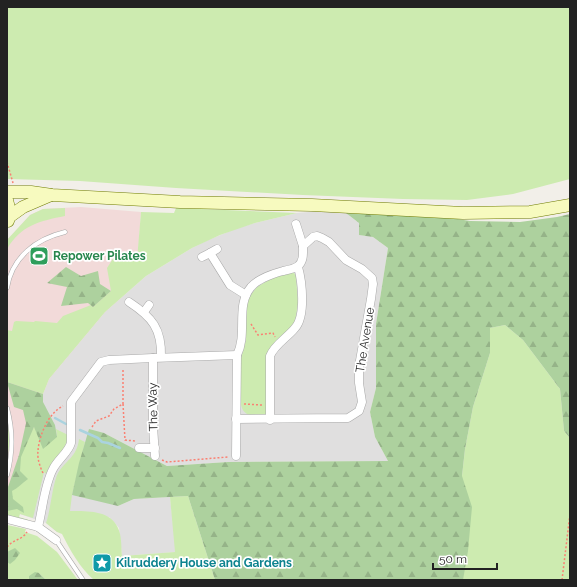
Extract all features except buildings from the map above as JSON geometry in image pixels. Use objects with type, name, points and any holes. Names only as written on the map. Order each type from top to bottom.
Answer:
[{"type":"main road","points":[[8,220],[10,195],[31,192],[52,195],[180,202],[312,205],[463,213],[530,212],[570,205]]},
{"type":"main road","points":[[8,220],[23,207],[52,195]]},
{"type":"street","points":[[236,456],[236,404],[239,352],[243,332],[242,305],[246,295],[256,282],[266,276],[298,267],[303,256],[303,246],[296,224]]},
{"type":"street","name":"The Avenue","points":[[236,419],[270,420],[348,418],[359,411],[362,402],[359,383],[359,366],[371,300],[373,284],[372,278],[362,269],[346,260],[329,242],[322,238],[313,237],[303,246]]},
{"type":"street","points":[[202,257],[214,251],[230,284],[246,295]]},
{"type":"street","points":[[270,420],[270,356],[272,350],[297,327],[302,313],[300,273],[298,267]]},
{"type":"street","points":[[129,302],[144,312],[149,305]]},
{"type":"street","name":"The Way","points":[[144,312],[159,334],[162,345],[157,358],[153,426],[155,452]]},
{"type":"street","points":[[34,526],[48,481],[57,462],[69,448],[72,433],[71,407],[101,362],[239,352]]},
{"type":"street","points":[[139,444],[155,452]]},
{"type":"street","points":[[7,519],[34,526],[56,540]]},
{"type":"lane","points":[[7,288],[8,279],[14,266],[22,255],[40,240],[65,232]]},
{"type":"lane","points":[[7,408],[11,424],[10,462],[7,475]]},
{"type":"lane","points":[[56,540],[83,580]]},
{"type":"path","points":[[7,162],[10,195]]},
{"type":"path","points":[[249,323],[258,335],[273,333],[280,343]]},
{"type":"path","points":[[123,360],[125,440],[139,444]]},
{"type":"path","points":[[92,427],[96,421],[109,416],[114,409],[123,404]]},
{"type":"path","points":[[236,404],[270,405]]},
{"type":"path","points":[[48,481],[42,472],[37,453],[40,440],[49,417],[57,409],[71,407]]},
{"type":"path","points":[[155,452],[167,462],[236,456]]},
{"type":"path","points":[[562,580],[570,514]]},
{"type":"path","points":[[7,547],[15,540],[24,537],[34,526]]},
{"type":"shaded area","points":[[81,207],[141,212],[136,284],[105,312],[49,379],[43,394],[43,402],[7,502],[7,240],[30,215],[43,209]]},
{"type":"shaded area","points":[[319,211],[346,213],[359,223],[359,235],[373,237],[388,248],[376,324],[376,388],[370,412],[375,437],[388,461],[228,462],[167,466],[104,433],[118,506],[134,499],[170,497],[176,552],[122,556],[119,528],[109,517],[57,532],[46,523],[20,514],[43,402],[43,394],[49,379],[105,312],[146,276],[206,241],[235,229],[255,223],[297,213]]},
{"type":"green space","points":[[7,7],[570,7],[570,179],[513,194],[467,200],[303,195],[80,181],[7,179]]},
{"type":"green space","points":[[65,208],[65,216],[32,225],[18,234],[7,249],[7,240],[30,215],[43,209]]},
{"type":"green space","points":[[176,208],[297,213],[255,223],[220,235],[192,248],[146,276],[105,312],[49,379],[43,394],[7,382],[7,330],[12,331],[14,322],[35,321],[57,323],[63,316],[91,305],[93,307],[111,291],[107,268],[116,254],[137,260],[141,212],[174,213]]},
{"type":"green space","points":[[346,213],[439,216],[470,221],[520,222],[570,214],[570,438],[564,431],[560,389],[523,340],[505,325],[490,328],[490,353],[473,407],[465,449],[462,476],[472,507],[468,551],[463,580],[215,580],[188,496],[134,499],[118,506],[72,495],[79,463],[89,429],[104,433],[167,466],[228,462],[388,461],[375,437],[370,412],[376,388],[376,324],[388,248],[373,237],[359,235],[359,223]]},
{"type":"green space","points":[[66,267],[81,276],[98,271],[100,284],[111,291],[93,307],[88,303],[61,306],[67,287],[47,283]]},
{"type":"green space","points":[[291,272],[296,276],[298,303],[295,323],[272,347],[267,413],[266,415],[258,416],[251,415],[245,412],[241,405],[241,358],[246,340],[246,312],[248,298],[257,287],[272,278]]},
{"type":"green space","points":[[505,325],[523,340],[560,389],[564,431],[570,438],[570,580],[463,580],[462,476],[465,449],[473,407],[490,353],[490,328]]},
{"type":"green space","points":[[7,382],[43,394],[43,402],[55,425],[57,437],[43,449],[34,427],[21,457],[20,471],[28,479],[12,491],[13,499],[23,507],[24,513],[17,509],[7,511],[7,490],[19,455],[26,423],[23,410],[14,407]]},
{"type":"green space","points":[[7,416],[10,439],[7,462]]},
{"type":"green space","points":[[34,427],[57,437],[56,429],[68,435],[62,451],[46,474],[44,472],[33,518],[20,514],[19,517],[29,520],[28,521],[7,516],[7,502],[21,452]]},
{"type":"green space","points":[[79,439],[85,442],[72,495],[70,511],[97,513],[110,518],[115,522],[121,538],[122,556],[175,552],[170,497],[188,496],[215,580],[94,580],[84,570],[62,534],[46,523],[56,478],[61,469],[74,454]]},
{"type":"green space","points":[[7,525],[26,529],[25,532],[37,536],[57,552],[78,580],[46,580],[39,573],[29,576],[29,580],[7,580]]},
{"type":"green space","points":[[15,548],[20,553],[10,564],[7,562],[7,552]]},
{"type":"green space","points":[[35,572],[39,573],[46,580],[29,580],[29,576]]},
{"type":"waterway","points":[[55,418],[66,424]]},
{"type":"waterway","points":[[80,430],[98,438],[102,442],[120,448]]},
{"type":"place","name":"Repower Pilates","points":[[39,256]]},
{"type":"place","name":"Kilruddery House and Gardens","points":[[102,563]]}]
